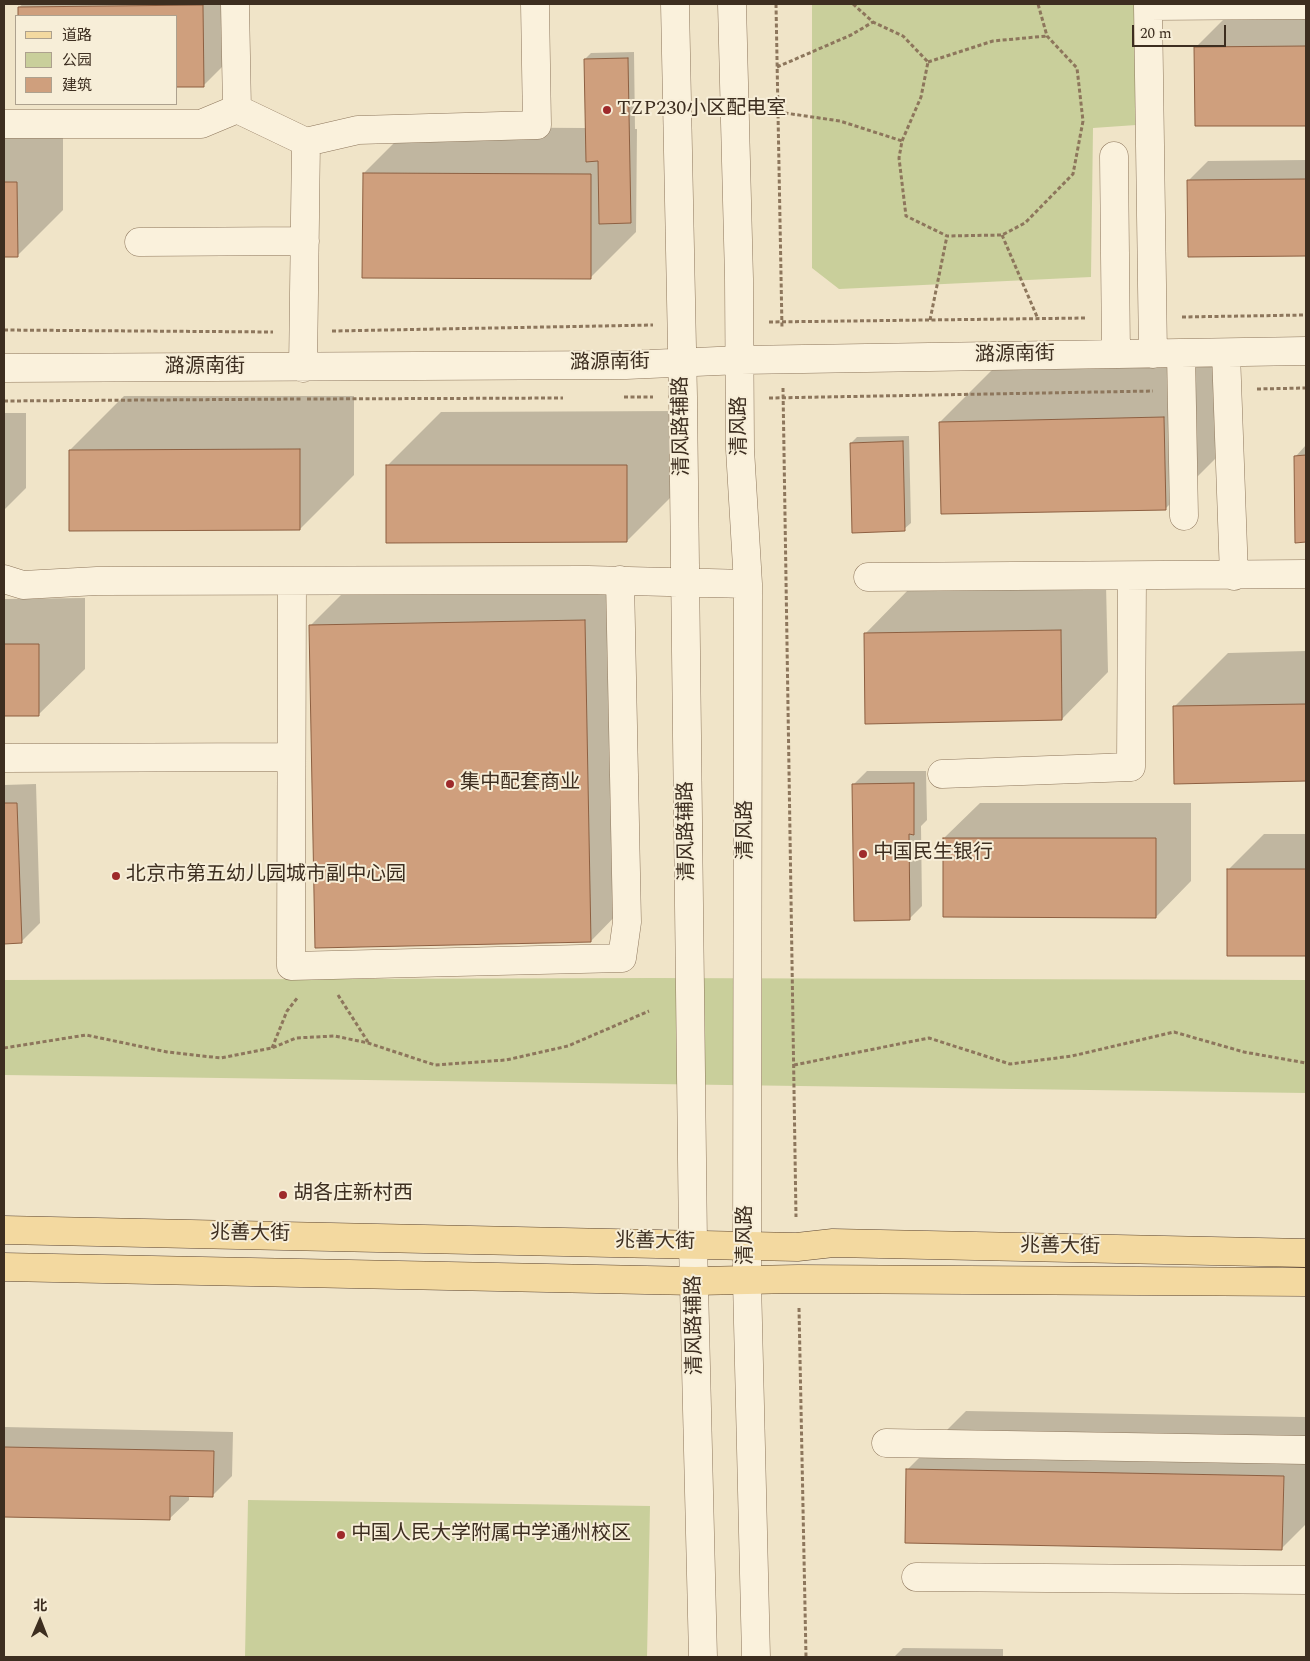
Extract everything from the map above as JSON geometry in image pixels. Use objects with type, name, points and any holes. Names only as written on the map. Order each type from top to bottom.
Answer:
[{"type":"main road","name":"兆善大街","points":[[4,1230],[747,1244],[797,1247],[833,1243],[1306,1253]]},
{"type":"main road","name":"兆善大街","points":[[4,1267],[695,1281],[798,1279],[1306,1282]]},
{"type":"street","points":[[234,4],[237,109]]},
{"type":"street","points":[[4,124],[201,124],[237,109],[306,142],[358,130],[537,125],[535,4]]},
{"type":"street","name":"清风路辅路","points":[[675,4],[682,363],[693,1243],[702,1657]]},
{"type":"street","name":"清风路","points":[[732,4],[741,360],[740,450],[748,584],[747,1281],[756,1657]]},
{"type":"street","points":[[1153,354],[1148,6],[1306,5]]},
{"type":"street","points":[[303,368],[306,142]]},
{"type":"street","points":[[1114,156],[1116,354]]},
{"type":"street","points":[[139,242],[305,241]]},
{"type":"street","name":"潞源南街","points":[[4,368],[303,368],[1306,352]]},
{"type":"street","points":[[1226,353],[1226,408],[1234,576]]},
{"type":"street","points":[[1181,354],[1184,516]]},
{"type":"street","points":[[868,577],[1234,576],[1306,574]]},
{"type":"street","points":[[942,774],[1131,767],[1132,576]]},
{"type":"street","points":[[4,579],[23,585],[97,581],[620,580],[685,584],[748,584]]},
{"type":"street","points":[[292,581],[290,758],[291,966],[622,958],[627,922],[620,580]]},
{"type":"street","points":[[4,758],[290,758]]},
{"type":"street","points":[[886,1443],[1306,1450]]},
{"type":"street","points":[[916,1577],[1306,1580]]},
{"type":"path","name":"清风路","points":[[776,4],[797,1247]]},
{"type":"path","points":[[853,4],[873,22],[903,36],[928,62]]},
{"type":"path","points":[[928,62],[921,97],[902,141],[899,158],[906,216],[947,236],[1002,235],[1025,223],[1073,174],[1083,121],[1077,68],[1047,36],[1038,4]]},
{"type":"path","points":[[777,67],[851,34],[873,22]]},
{"type":"path","points":[[928,62],[993,41],[1047,36]]},
{"type":"path","points":[[778,112],[840,121],[902,141]]},
{"type":"path","points":[[1002,235],[1038,319]]},
{"type":"path","points":[[930,320],[947,236]]},
{"type":"path","points":[[272,1048],[287,1011],[320,965],[368,1043]]},
{"type":"path","points":[[4,1048],[86,1035],[167,1052],[221,1058],[272,1048],[296,1038],[335,1036],[368,1043],[435,1065],[506,1060],[568,1046],[649,1011]]},
{"type":"path","points":[[794,1065],[929,1038],[1010,1064],[1072,1056],[1174,1032],[1244,1052],[1306,1064]]},
{"type":"path","points":[[798,1279],[806,1657]]},
{"type":"green space","points":[[812,4],[1134,4],[1136,125],[1093,128],[1091,277],[839,289],[812,268]]},
{"type":"green space","points":[[652,978],[1306,980],[1306,1093],[4,1075],[4,980]]},
{"type":"green space","points":[[248,1500],[650,1506],[647,1657],[245,1657]]},
{"type":"building","points":[[203,5],[204,87],[178,87],[178,15],[18,15],[18,7]]},
{"type":"building","points":[[1306,46],[1306,126],[1195,126],[1194,47]]},
{"type":"building","name":"TZP230小区配电室","points":[[628,58],[631,223],[599,224],[598,161],[586,162],[584,59]]},
{"type":"building","points":[[363,173],[591,174],[591,279],[362,278]]},
{"type":"building","points":[[1306,179],[1306,256],[1188,257],[1187,180]]},
{"type":"building","points":[[4,182],[17,182],[18,257],[4,257]]},
{"type":"building","points":[[1164,417],[1166,510],[941,514],[939,422]]},
{"type":"building","points":[[903,441],[905,531],[852,533],[850,443]]},
{"type":"building","points":[[300,449],[300,530],[69,531],[69,450]]},
{"type":"building","points":[[1306,455],[1306,542],[1295,543],[1294,456]]},
{"type":"building","points":[[386,465],[627,465],[627,542],[386,543]]},
{"type":"building","name":"集中配套商业","points":[[585,620],[591,942],[315,948],[309,625]]},
{"type":"building","points":[[1061,630],[1062,720],[865,724],[864,633]]},
{"type":"building","points":[[4,644],[39,644],[39,716],[4,716]]},
{"type":"building","points":[[1306,704],[1306,781],[1174,784],[1173,706]]},
{"type":"building","points":[[914,783],[914,835],[909,834],[910,920],[854,921],[852,784]]},
{"type":"building","points":[[4,803],[17,803],[22,943],[4,944]]},
{"type":"building","points":[[943,838],[1156,838],[1156,918],[943,917]]},
{"type":"building","points":[[1227,869],[1306,869],[1306,956],[1227,956]]},
{"type":"building","points":[[4,1447],[214,1451],[213,1497],[170,1496],[170,1520],[4,1517]]},
{"type":"building","points":[[906,1469],[1284,1476],[1282,1550],[905,1543]]},
{"type":"place","name":"TZP230小区配电室","points":[[607,110]]},
{"type":"place","name":"集中配套商业","points":[[450,784]]},
{"type":"place","name":"中国民生银行","points":[[863,854]]},
{"type":"place","name":"北京市第五幼儿园城市副中心园","points":[[116,876]]},
{"type":"place","name":"胡各庄新村西","points":[[283,1195]]},
{"type":"place","name":"中国人民大学附属中学通州校区","points":[[341,1535]]}]
